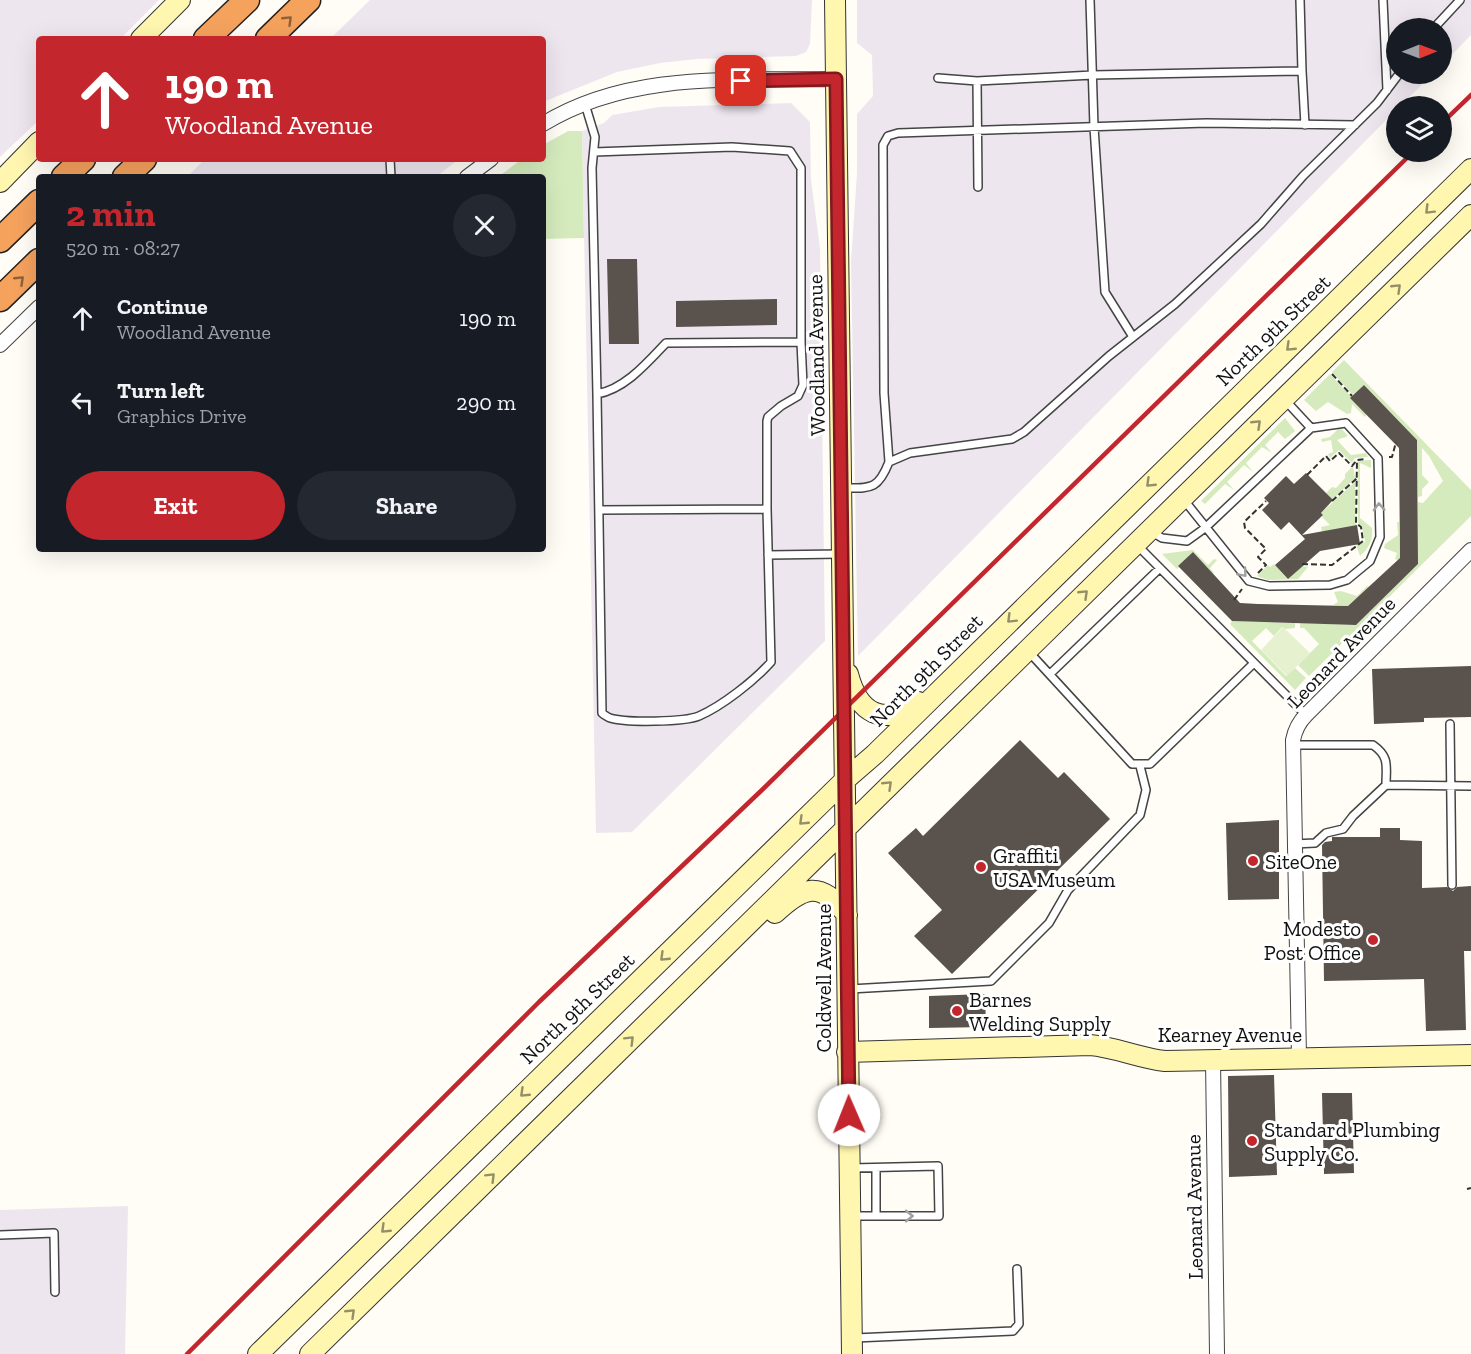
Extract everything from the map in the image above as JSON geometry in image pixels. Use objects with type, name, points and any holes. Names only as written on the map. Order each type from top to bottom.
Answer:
[{"type":"highway","points":[[209,36],[247,0]]},
{"type":"highway","points":[[271,36],[308,0]]},
{"type":"highway","points":[[67,174],[80,162]]},
{"type":"highway","points":[[128,174],[141,162]]},
{"type":"highway","points":[[0,240],[36,205]]},
{"type":"highway","points":[[0,299],[36,264]]},
{"type":"street","points":[[144,36],[180,0]]},
{"type":"street","name":"Woodland Avenue","points":[[836,0],[844,710]]},
{"type":"street","points":[[546,123],[585,104],[618,92],[651,85],[836,79]]},
{"type":"street","points":[[0,182],[36,145]]},
{"type":"street","points":[[471,174],[487,162]]},
{"type":"street","name":"North 9th Street","points":[[258,1354],[845,780],[875,754],[1471,169]]},
{"type":"street","points":[[310,1354],[846,826],[1470,218]]},
{"type":"street","points":[[0,345],[36,310]]},
{"type":"street","name":"Leonard Avenue","points":[[1299,1057],[1294,733],[1299,721],[1471,550]]},
{"type":"street","points":[[844,659],[856,697],[872,712],[887,716],[898,714],[916,704],[967,657],[975,656]]},
{"type":"street","name":"Coldwell Avenue","points":[[844,710],[852,1346]]},
{"type":"street","points":[[716,955],[737,950],[791,898],[801,892],[815,891],[828,895],[836,900],[847,915]]},
{"type":"street","name":"Kearney Avenue","points":[[847,1052],[1090,1045],[1105,1046],[1158,1060],[1471,1055]]},
{"type":"street","name":"Leonard Avenue","points":[[1213,1060],[1216,1354]]},
{"type":"lane","points":[[1090,0],[1094,127],[1105,292],[1133,337]]},
{"type":"lane","points":[[1300,0],[1305,124]]},
{"type":"lane","points":[[1383,0],[1387,90]]},
{"type":"lane","points":[[1443,18],[1460,0]]},
{"type":"lane","points":[[938,78],[977,81],[1093,75],[1302,71]]},
{"type":"lane","points":[[977,81],[978,188]]},
{"type":"lane","points":[[889,462],[910,453],[1012,439],[1024,432],[1133,337],[1175,304],[1261,224],[1392,84]]},
{"type":"lane","points":[[585,104],[595,137],[592,168],[602,713],[610,718],[644,722],[697,717],[718,704],[771,662],[767,421],[768,417],[781,406],[798,396],[803,386],[801,168],[790,151],[732,147],[594,152]]},
{"type":"lane","points":[[842,488],[867,488],[875,484],[882,479],[889,462],[884,393],[883,145],[888,136],[898,133],[1206,123],[1354,125]]},
{"type":"lane","points":[[597,394],[611,392],[650,360],[666,343],[801,342]]},
{"type":"lane","points":[[1284,398],[1311,428]]},
{"type":"lane","points":[[1142,537],[1187,542],[1205,528],[1311,428],[1346,423],[1378,458],[1380,537],[1370,561],[1347,580],[1330,585],[1269,586],[1249,581],[1205,528],[1182,498]]},
{"type":"lane","points":[[599,510],[767,509]]},
{"type":"lane","points":[[1142,537],[1160,568],[1306,715]]},
{"type":"lane","points":[[768,555],[843,554]]},
{"type":"lane","points":[[1050,674],[1160,568]]},
{"type":"lane","points":[[1027,649],[1132,764],[1140,766],[1150,764],[1254,663]]},
{"type":"lane","points":[[1450,724],[1452,885]]},
{"type":"lane","points":[[1293,745],[1373,745],[1386,758],[1386,785]]},
{"type":"lane","points":[[847,989],[991,981],[1049,923],[1068,890],[1140,815],[1146,790],[1140,766]]},
{"type":"lane","points":[[1294,844],[1315,843],[1326,833],[1343,829],[1353,816],[1386,785],[1471,786]]},
{"type":"lane","points":[[849,1168],[938,1166],[939,1216],[850,1216]]},
{"type":"lane","points":[[876,1167],[876,1216]]},
{"type":"lane","points":[[0,1235],[54,1233],[55,1292]]},
{"type":"lane","points":[[852,1346],[1013,1331],[1019,1324],[1017,1269]]},
{"type":"path","points":[[1330,372],[1352,396]]},
{"type":"path","points":[[1308,475],[1326,456],[1330,461],[1339,453],[1352,466],[1357,460],[1392,457],[1396,442]]},
{"type":"path","points":[[1302,564],[1332,565],[1363,541],[1361,527],[1356,523],[1357,460]]},
{"type":"path","points":[[1332,501],[1357,478]]},
{"type":"path","points":[[1256,575],[1266,565],[1258,557],[1266,549],[1245,528],[1244,522],[1266,501]]},
{"type":"path","points":[[1234,600],[1244,587]]},
{"type":"shaded area","points":[[0,0],[159,0],[123,36],[36,36],[36,123],[0,157]]},
{"type":"shaded area","points":[[370,0],[812,0],[810,44],[806,52],[796,56],[697,59],[660,63],[617,72],[546,101],[546,36],[333,36]]},
{"type":"shaded area","points":[[857,0],[1471,0],[1471,35],[1452,55],[1452,18],[1386,18],[1386,84],[1423,84],[1410,96],[1386,96],[1386,120],[858,656],[851,262],[857,173],[857,114],[873,96],[872,55],[857,43]]},
{"type":"shaded area","points":[[791,103],[810,122],[811,179],[820,249],[825,641],[632,832],[596,833],[582,131],[604,123],[612,115],[659,107]]},
{"type":"shaded area","points":[[202,162],[455,162],[440,174],[190,174]]},
{"type":"shaded area","points":[[128,1206],[125,1354],[0,1354],[0,1210]]},
{"type":"green space","points":[[568,131],[582,131],[584,238],[546,239],[546,174],[502,174],[518,162],[546,162],[546,143]]},
{"type":"green space","points":[[1344,360],[1471,490],[1471,516],[1309,676],[1298,665],[1319,644],[1304,628],[1300,628],[1300,623],[1356,625],[1418,564],[1418,502],[1423,503],[1443,481],[1422,448],[1422,475],[1429,482],[1422,489],[1422,496],[1418,497],[1417,440],[1364,385],[1353,395],[1332,372]]},
{"type":"green space","points":[[1330,374],[1367,414],[1365,417],[1352,404],[1351,413],[1347,414],[1328,402],[1316,411],[1304,400]]},
{"type":"green space","points":[[1285,418],[1295,431],[1285,439],[1278,432],[1265,445],[1272,453],[1262,447],[1246,463],[1253,472],[1244,465],[1227,482],[1234,490],[1225,484],[1205,504],[1201,501]]},
{"type":"green space","points":[[1339,428],[1348,436],[1337,440],[1351,455],[1366,453],[1368,457],[1355,458],[1352,463],[1339,450],[1330,458],[1328,454],[1333,452],[1331,440],[1322,442],[1321,439],[1330,437]]},
{"type":"green space","points":[[1371,460],[1371,468],[1360,463],[1360,518],[1372,528],[1372,537],[1368,547],[1360,556],[1356,544],[1365,542],[1362,526],[1358,523],[1358,461]]},
{"type":"green space","points":[[1353,466],[1355,478],[1332,500],[1326,493],[1332,487],[1336,488]]},
{"type":"green space","points":[[1355,482],[1355,523],[1357,525],[1322,532],[1321,527],[1330,525],[1321,513]]},
{"type":"green space","points":[[1397,522],[1399,522],[1400,558],[1398,560],[1395,559],[1397,553],[1384,548],[1385,544],[1398,535]]},
{"type":"green space","points":[[1193,550],[1208,565],[1214,559],[1217,560],[1210,568],[1213,574],[1193,552],[1177,569],[1162,554]]},
{"type":"green space","points":[[1274,564],[1288,579],[1302,566],[1308,567],[1298,579],[1268,580],[1257,576],[1268,565],[1270,567]]},
{"type":"green space","points":[[1367,586],[1369,587],[1348,606],[1333,605],[1338,602],[1334,592],[1341,591],[1357,596]]},
{"type":"green space","points":[[1232,621],[1295,623],[1295,628],[1282,627],[1274,636],[1266,628],[1252,641],[1286,676],[1295,668],[1306,678],[1295,690],[1230,624]]},
{"type":"green space","points":[[1283,627],[1310,653],[1287,676],[1261,650]]},
{"type":"building","points":[[607,259],[637,259],[639,344],[609,344]]},
{"type":"building","points":[[777,299],[777,325],[676,327],[676,301]]},
{"type":"building","points":[[1364,385],[1417,440],[1418,564],[1356,625],[1232,621],[1178,566],[1193,552],[1240,603],[1258,604],[1348,606],[1400,558],[1399,448],[1350,398]]},
{"type":"building","points":[[1306,473],[1333,500],[1321,513],[1323,515],[1302,535],[1357,525],[1360,544],[1320,551],[1288,579],[1275,565],[1305,539],[1289,522],[1281,530],[1262,510],[1269,503],[1264,498],[1286,476],[1294,484]]},
{"type":"building","points":[[1471,666],[1471,717],[1424,718],[1424,722],[1374,724],[1372,669]]},
{"type":"building","name":"Graffiti USA Museum","points":[[1020,740],[1058,778],[1064,772],[1110,819],[952,974],[914,936],[942,910],[888,853],[916,828],[923,836]]},
{"type":"building","name":"SiteOne","points":[[1279,820],[1279,899],[1228,900],[1226,823]]},
{"type":"building","name":"Modesto Post Office","points":[[1380,828],[1400,828],[1400,840],[1422,841],[1422,888],[1447,887],[1453,891],[1457,887],[1471,886],[1471,951],[1464,951],[1466,1030],[1426,1031],[1424,979],[1324,981],[1322,845],[1332,841],[1332,837],[1380,837]]},
{"type":"building","name":"Barnes Welding Supply","points":[[985,994],[986,1027],[929,1028],[929,996]]},
{"type":"building","name":"Standard Plumbing Supply Co.","points":[[1274,1075],[1277,1175],[1229,1177],[1228,1076]]},
{"type":"building","points":[[1322,1093],[1352,1093],[1354,1173],[1324,1174]]},
{"type":"railway","points":[[1452,113],[1471,95]]},
{"type":"railway","points":[[187,1354],[539,1002],[763,789],[1403,162]]},
{"type":"place","name":"SiteOne","points":[[1253,861]]},
{"type":"place","name":"Graffiti USA Museum","points":[[981,867]]},
{"type":"place","name":"Modesto Post Office","points":[[1373,940]]},
{"type":"place","name":"Barnes Welding Supply","points":[[957,1011]]},
{"type":"place","name":"Standard Plumbing Supply Co.","points":[[1252,1141]]},
{"type":"route","points":[[741,81],[836,79],[849,1115]]}]
